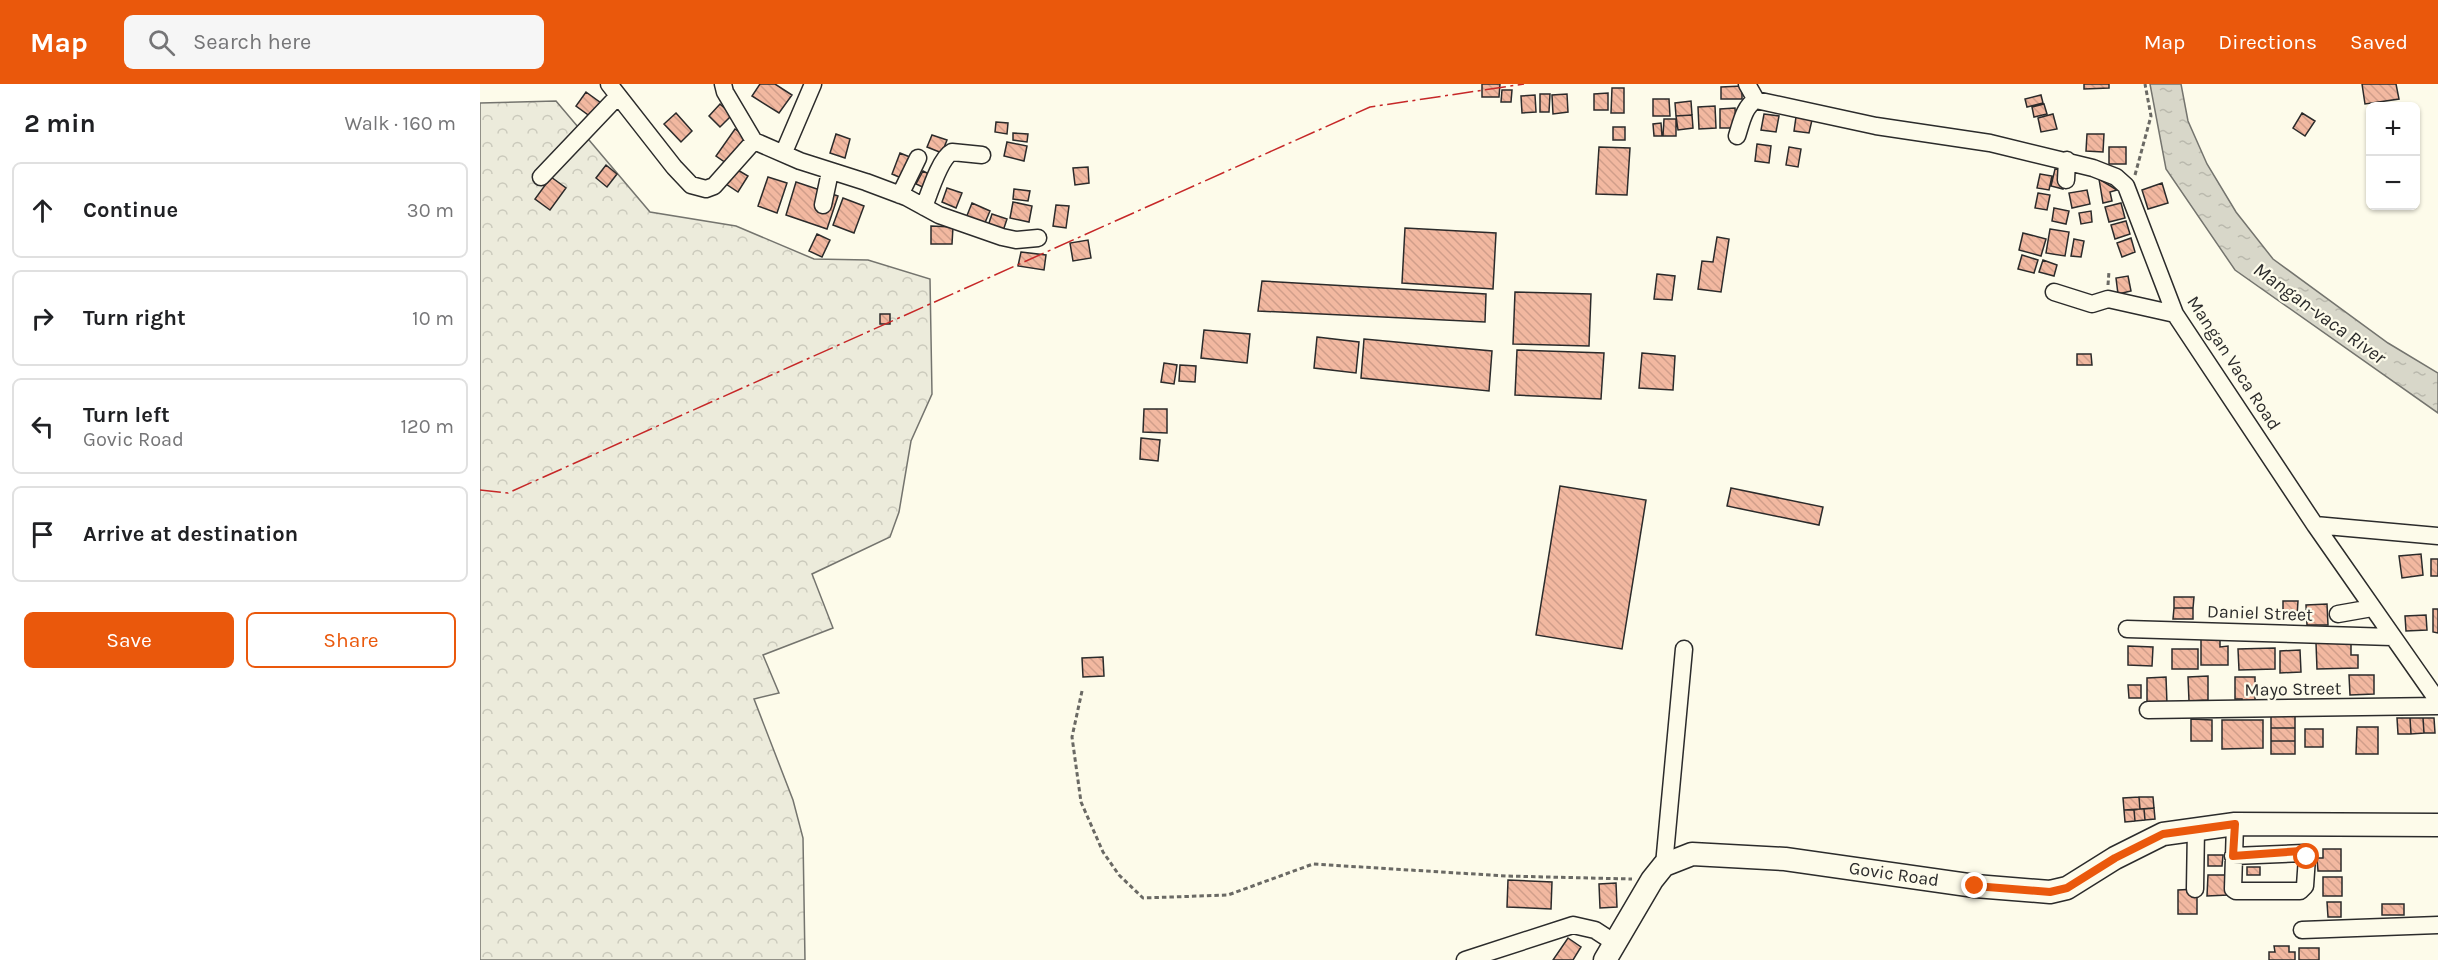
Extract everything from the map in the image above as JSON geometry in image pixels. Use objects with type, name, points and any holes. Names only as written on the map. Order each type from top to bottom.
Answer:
[{"type":"main road","name":"Govic Road","points":[[1658,872],[1692,854],[1785,859],[1975,886],[2050,892],[2067,888],[2115,858],[2163,834],[2196,828],[2235,824],[2438,825]]},
{"type":"main road","points":[[1610,951],[1658,872]]},
{"type":"street","points":[[723,84],[725,92],[754,141],[784,152],[800,161],[900,195],[924,207],[1002,237],[1016,240],[1038,238]]},
{"type":"street","points":[[784,152],[813,84]]},
{"type":"street","points":[[1747,84],[1756,100]]},
{"type":"street","points":[[541,177],[613,90],[674,167],[691,185],[699,188],[706,189],[714,186],[754,141]]},
{"type":"street","points":[[1737,136],[1745,113],[1750,104],[1756,100],[1876,126],[1990,142],[2067,160],[2116,177],[2126,186]]},
{"type":"street","points":[[924,207],[941,165],[948,154],[952,152],[982,155]]},
{"type":"street","points":[[900,195],[918,158]]},
{"type":"street","points":[[2066,180],[2067,160]]},
{"type":"street","points":[[823,205],[830,172]]},
{"type":"street","name":"Mangan Vaca Road","points":[[2126,186],[2175,314],[2315,525],[2438,702]]},
{"type":"street","points":[[2054,292],[2092,304],[2108,299],[2175,314]]},
{"type":"street","points":[[2315,525],[2438,536]]},
{"type":"street","points":[[2338,614],[2372,608]]},
{"type":"street","name":"Daniel Street","points":[[2127,629],[2392,637]]},
{"type":"street","points":[[1658,872],[1684,649]]},
{"type":"street","name":"Mayo Street","points":[[2148,710],[2438,706]]},
{"type":"street","points":[[2233,856],[2304,853],[2307,857],[2305,886],[2300,891],[2236,891],[2233,889],[2233,856],[2235,824]]},
{"type":"street","points":[[2195,889],[2196,828]]},
{"type":"street","points":[[2302,930],[2438,924]]},
{"type":"street","points":[[1465,960],[1573,925],[1595,930],[1610,951]]},
{"type":"path","points":[[2126,186],[2136,174],[2151,116],[2145,84]]},
{"type":"path","points":[[1082,691],[1072,737],[1081,802],[1103,852],[1119,875],[1143,897],[1228,894],[1313,864],[1506,876],[1658,872]]},
{"type":"green space","points":[[556,101],[650,212],[736,226],[814,259],[868,260],[930,279],[932,394],[911,441],[899,512],[890,537],[812,574],[833,628],[763,655],[779,693],[754,699],[793,800],[803,838],[805,960],[480,960],[480,103]]},
{"type":"water","name":"Mangan-vaca River","points":[[2150,84],[2181,84],[2188,121],[2207,164],[2236,212],[2273,259],[2388,343],[2438,373],[2438,413],[2235,270],[2166,169]]},
{"type":"building","points":[[760,84],[775,84],[792,95],[779,113],[752,96]]},
{"type":"building","points":[[1482,84],[1500,84],[1499,97],[1482,97]]},
{"type":"building","points":[[2084,84],[2109,84],[2109,88],[2084,89]]},
{"type":"building","points":[[2362,84],[2396,84],[2399,99],[2366,102],[2365,104]]},
{"type":"building","points":[[1742,86],[1742,99],[1721,99],[1721,87]]},
{"type":"building","points":[[1612,88],[1624,88],[1624,113],[1611,113]]},
{"type":"building","points":[[1502,90],[1512,90],[1511,102],[1501,102]]},
{"type":"building","points":[[586,92],[601,103],[591,117],[576,106]]},
{"type":"building","points":[[1608,93],[1608,110],[1594,110],[1594,94]]},
{"type":"building","points":[[1540,94],[1550,94],[1549,112],[1540,112]]},
{"type":"building","points":[[1567,94],[1568,112],[1553,114],[1552,95]]},
{"type":"building","points":[[1535,95],[1536,112],[1522,113],[1521,96]]},
{"type":"building","points":[[2041,95],[2043,103],[2027,107],[2025,99]]},
{"type":"building","points":[[1653,99],[1669,99],[1670,116],[1653,116]]},
{"type":"building","points":[[1691,101],[1692,115],[1676,116],[1675,103]]},
{"type":"building","points":[[720,104],[732,115],[720,127],[709,116]]},
{"type":"building","points":[[2044,104],[2047,114],[2034,117],[2032,107]]},
{"type":"building","points":[[1715,106],[1716,128],[1699,129],[1698,107]]},
{"type":"building","points":[[1735,108],[1736,128],[1720,128],[1720,109]]},
{"type":"building","points":[[676,113],[692,131],[681,142],[664,124]]},
{"type":"building","points":[[2302,113],[2315,121],[2305,136],[2293,128]]},
{"type":"building","points":[[1764,114],[1779,116],[1776,132],[1761,130]]},
{"type":"building","points":[[2053,114],[2057,129],[2041,132],[2038,118]]},
{"type":"building","points":[[1692,115],[1693,128],[1678,130],[1676,116]]},
{"type":"building","points":[[1796,117],[1812,120],[1809,133],[1794,131]]},
{"type":"building","points":[[1664,119],[1676,119],[1676,136],[1663,136]]},
{"type":"building","points":[[996,122],[1008,123],[1007,134],[995,132]]},
{"type":"building","points":[[1661,123],[1662,136],[1654,136],[1653,124]]},
{"type":"building","points":[[1613,127],[1625,127],[1625,140],[1613,140]]},
{"type":"building","points":[[735,129],[748,138],[729,165],[716,156]]},
{"type":"building","points":[[1013,133],[1028,134],[1027,142],[1013,140]]},
{"type":"building","points":[[836,134],[850,139],[845,158],[830,153]]},
{"type":"building","points":[[2087,134],[2104,134],[2103,152],[2086,151]]},
{"type":"building","points":[[932,135],[947,140],[942,153],[927,147]]},
{"type":"building","points":[[1007,142],[1027,146],[1024,161],[1004,156]]},
{"type":"building","points":[[1757,144],[1771,146],[1769,163],[1755,161]]},
{"type":"building","points":[[1599,147],[1630,148],[1627,195],[1596,194]]},
{"type":"building","points":[[1789,147],[1801,149],[1798,167],[1786,165]]},
{"type":"building","points":[[2109,147],[2126,147],[2126,164],[2109,164]]},
{"type":"building","points":[[900,153],[922,162],[913,183],[892,174]]},
{"type":"building","points":[[606,165],[617,174],[607,187],[596,178]]},
{"type":"building","points":[[1088,167],[1089,183],[1075,185],[1073,168]]},
{"type":"building","points":[[736,169],[748,176],[738,192],[726,184]]},
{"type":"building","points":[[2055,169],[2067,171],[2063,189],[2051,186]]},
{"type":"building","points":[[923,171],[935,177],[929,190],[916,184]]},
{"type":"building","points":[[2040,174],[2052,176],[2049,190],[2037,188]]},
{"type":"building","points":[[551,177],[566,188],[550,210],[535,199]]},
{"type":"building","points":[[768,177],[787,183],[777,213],[758,206]]},
{"type":"building","points":[[2099,179],[2117,190],[2110,192],[2112,201],[2103,203]]},
{"type":"building","points":[[796,182],[838,196],[827,229],[786,215]]},
{"type":"building","points":[[2162,183],[2168,203],[2148,209],[2142,190]]},
{"type":"building","points":[[947,188],[962,193],[956,208],[942,202]]},
{"type":"building","points":[[1014,189],[1030,191],[1028,201],[1013,199]]},
{"type":"building","points":[[2087,190],[2090,204],[2072,208],[2069,193]]},
{"type":"building","points":[[2038,193],[2050,195],[2047,210],[2035,208]]},
{"type":"building","points":[[843,198],[864,206],[854,233],[833,225]]},
{"type":"building","points":[[1013,202],[1032,206],[1029,222],[1010,218]]},
{"type":"building","points":[[972,203],[990,211],[984,225],[966,218]]},
{"type":"building","points":[[2121,203],[2125,218],[2109,222],[2105,207]]},
{"type":"building","points":[[1056,205],[1069,206],[1066,228],[1053,226]]},
{"type":"building","points":[[2054,208],[2069,211],[2066,224],[2052,221]]},
{"type":"building","points":[[2091,211],[2092,222],[2081,224],[2079,213]]},
{"type":"building","points":[[992,214],[1007,219],[1003,231],[988,226]]},
{"type":"building","points":[[2126,221],[2130,234],[2115,239],[2111,225]]},
{"type":"building","points":[[931,226],[953,227],[952,244],[931,244]]},
{"type":"building","points":[[1405,228],[1496,233],[1493,289],[1402,283]]},
{"type":"building","points":[[2050,229],[2069,232],[2065,256],[2046,253]]},
{"type":"building","points":[[2023,233],[2046,239],[2041,256],[2019,250]]},
{"type":"building","points":[[817,234],[830,240],[822,257],[809,251]]},
{"type":"building","points":[[1717,237],[1729,239],[1721,292],[1698,289],[1702,261],[1713,262]]},
{"type":"building","points":[[2131,238],[2135,252],[2122,257],[2117,243]]},
{"type":"building","points":[[2074,239],[2084,241],[2081,257],[2071,256]]},
{"type":"building","points":[[1088,240],[1091,258],[1073,261],[1070,243]]},
{"type":"building","points":[[1021,252],[1046,255],[1044,270],[1018,266]]},
{"type":"building","points":[[2022,255],[2038,260],[2034,273],[2018,269]]},
{"type":"building","points":[[2043,260],[2057,265],[2054,276],[2039,272]]},
{"type":"building","points":[[1657,274],[1675,276],[1672,300],[1654,299]]},
{"type":"building","points":[[2128,276],[2131,291],[2118,294],[2116,278]]},
{"type":"building","points":[[1262,281],[1486,294],[1485,322],[1258,311]]},
{"type":"building","points":[[1515,292],[1591,294],[1589,346],[1513,344]]},
{"type":"building","points":[[880,314],[890,314],[890,324],[880,324]]},
{"type":"building","points":[[1204,330],[1250,334],[1247,363],[1201,358]]},
{"type":"building","points":[[1317,337],[1359,342],[1356,373],[1314,368]]},
{"type":"building","points":[[1364,339],[1492,351],[1489,391],[1361,378]]},
{"type":"building","points":[[1517,350],[1604,353],[1601,399],[1515,395]]},
{"type":"building","points":[[1642,353],[1675,356],[1673,390],[1639,388]]},
{"type":"building","points":[[2077,354],[2091,354],[2092,365],[2077,365]]},
{"type":"building","points":[[1164,363],[1177,365],[1174,384],[1161,382]]},
{"type":"building","points":[[1180,365],[1196,366],[1195,382],[1179,381]]},
{"type":"building","points":[[1144,409],[1167,409],[1167,433],[1143,432]]},
{"type":"building","points":[[1141,438],[1160,440],[1158,461],[1140,459]]},
{"type":"building","points":[[1560,486],[1646,500],[1622,649],[1536,635]]},
{"type":"building","points":[[1731,488],[1823,507],[1819,525],[1727,506]]},
{"type":"building","points":[[2421,554],[2423,575],[2402,578],[2399,556]]},
{"type":"building","points":[[2431,559],[2438,559],[2438,576],[2431,576]]},
{"type":"building","points":[[2174,597],[2194,597],[2193,608],[2174,608]]},
{"type":"building","points":[[2283,601],[2298,601],[2297,616],[2283,617]]},
{"type":"building","points":[[2327,604],[2328,625],[2307,625],[2306,605]]},
{"type":"building","points":[[2174,608],[2193,608],[2193,619],[2173,619]]},
{"type":"building","points":[[2433,609],[2438,609],[2438,633],[2433,632]]},
{"type":"building","points":[[2426,615],[2427,630],[2406,631],[2405,616]]},
{"type":"building","points":[[2201,639],[2220,639],[2220,647],[2228,646],[2228,665],[2201,665]]},
{"type":"building","points":[[2351,641],[2351,655],[2358,655],[2358,668],[2317,669],[2316,643]]},
{"type":"building","points":[[2128,646],[2153,647],[2152,666],[2128,665]]},
{"type":"building","points":[[2275,648],[2275,669],[2239,670],[2238,649]]},
{"type":"building","points":[[2172,649],[2198,649],[2198,669],[2172,669]]},
{"type":"building","points":[[2300,650],[2301,672],[2280,673],[2280,651]]},
{"type":"building","points":[[1103,657],[1104,676],[1083,677],[1082,658]]},
{"type":"building","points":[[2349,675],[2374,675],[2374,694],[2350,695]]},
{"type":"building","points":[[2208,676],[2208,700],[2189,701],[2188,677]]},
{"type":"building","points":[[2166,677],[2167,704],[2147,705],[2147,678]]},
{"type":"building","points":[[2235,677],[2255,677],[2255,701],[2242,702],[2242,699],[2235,699]]},
{"type":"building","points":[[2128,685],[2141,685],[2141,698],[2129,698]]},
{"type":"building","points":[[2271,716],[2295,716],[2295,728],[2271,728]]},
{"type":"building","points":[[2397,718],[2410,718],[2411,734],[2398,734]]},
{"type":"building","points":[[2410,718],[2423,718],[2424,733],[2411,734]]},
{"type":"building","points":[[2423,718],[2434,718],[2435,733],[2424,733]]},
{"type":"building","points":[[2191,719],[2212,720],[2212,741],[2191,741]]},
{"type":"building","points":[[2222,720],[2263,720],[2263,748],[2222,749]]},
{"type":"building","points":[[2357,727],[2378,727],[2378,754],[2356,754]]},
{"type":"building","points":[[2271,728],[2295,728],[2295,741],[2271,741]]},
{"type":"building","points":[[2305,729],[2323,729],[2323,747],[2305,747]]},
{"type":"building","points":[[2271,741],[2295,741],[2295,754],[2271,754]]},
{"type":"building","points":[[2139,797],[2140,809],[2124,810],[2123,798]]},
{"type":"building","points":[[2139,797],[2153,797],[2154,808],[2140,809]]},
{"type":"building","points":[[2154,808],[2155,819],[2145,820],[2144,809]]},
{"type":"building","points":[[2144,809],[2145,820],[2135,821],[2134,810]]},
{"type":"building","points":[[2124,810],[2134,810],[2135,821],[2125,822]]},
{"type":"building","points":[[2323,849],[2341,849],[2341,871],[2318,871],[2317,858],[2323,858]]},
{"type":"building","points":[[2208,855],[2223,855],[2222,866],[2208,866]]},
{"type":"building","points":[[2247,867],[2260,867],[2260,875],[2247,875]]},
{"type":"building","points":[[2208,875],[2228,875],[2228,895],[2207,896]]},
{"type":"building","points":[[2323,877],[2342,877],[2342,896],[2323,896]]},
{"type":"building","points":[[1508,880],[1552,882],[1551,909],[1507,907]]},
{"type":"building","points":[[1616,883],[1617,907],[1600,908],[1599,884]]},
{"type":"building","points":[[2197,889],[2197,914],[2178,914],[2178,890]]},
{"type":"building","points":[[2327,902],[2341,902],[2341,917],[2328,917]]},
{"type":"building","points":[[2382,904],[2404,904],[2404,915],[2382,915]]},
{"type":"building","points":[[1568,938],[1581,947],[1573,960],[1553,960]]},
{"type":"building","points":[[2274,946],[2289,946],[2289,952],[2295,952],[2295,960],[2269,960],[2269,952],[2275,952]]},
{"type":"building","points":[[2299,948],[2319,948],[2319,960],[2299,960]]},
{"type":"power","points":[[480,490],[508,493],[1370,107],[1524,84]]},
{"type":"route","points":[[1975,886],[2035,892],[2050,892],[2067,888],[2115,858],[2163,834],[2235,824],[2233,856],[2301,851],[2307,857]]}]
